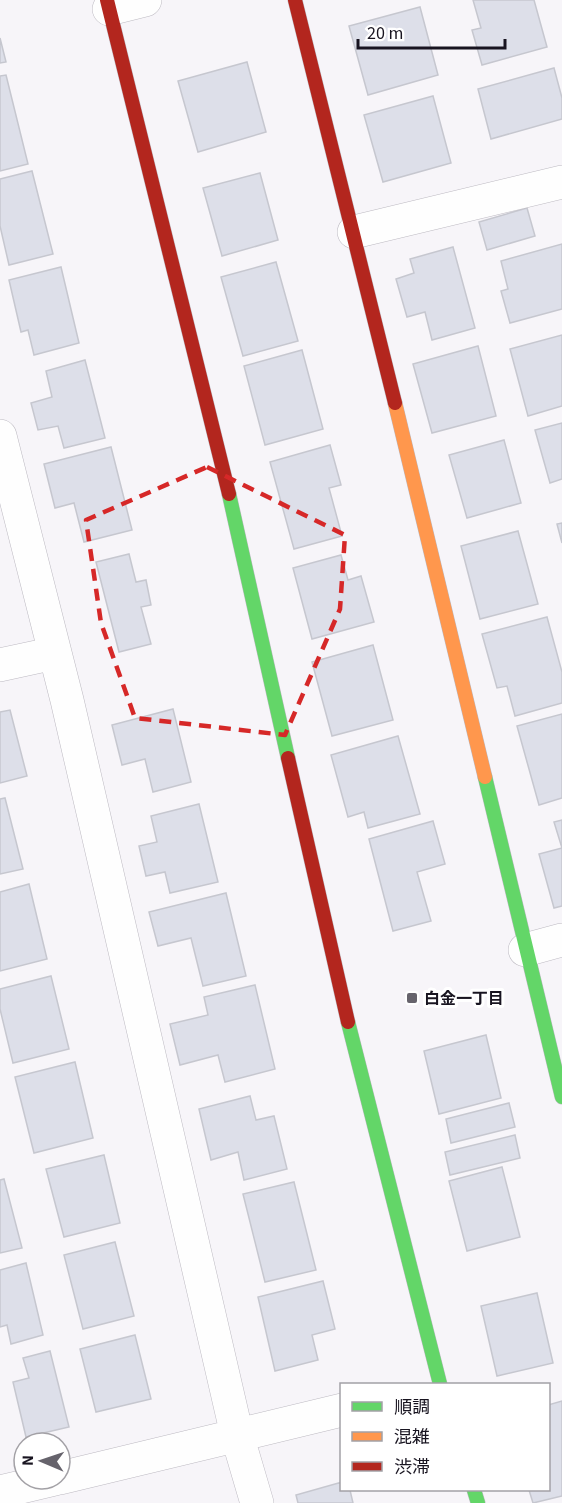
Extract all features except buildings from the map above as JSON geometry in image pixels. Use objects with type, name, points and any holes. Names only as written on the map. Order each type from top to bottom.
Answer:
[{"type":"street","points":[[145,0],[108,4],[239,535],[340,993],[440,1383]]},
{"type":"street","points":[[295,0],[354,232],[562,1097]]},
{"type":"street","points":[[354,232],[562,182]]},
{"type":"street","points":[[0,436],[56,653],[237,1435],[257,1503]]},
{"type":"street","points":[[0,665],[56,653]]},
{"type":"street","points":[[525,950],[562,940]]},
{"type":"street","points":[[72,1475],[340,1410]]},
{"type":"highlighted area","points":[[207,467],[345,535],[340,609],[285,735],[135,718],[101,623],[86,520]]},
{"type":"traffic: fast","points":[[229,494],[288,758]]},
{"type":"traffic: fast","points":[[485,777],[562,1097]]},
{"type":"traffic: fast","points":[[348,1022],[440,1383]]},
{"type":"traffic: fast","points":[[474,1491],[478,1503]]},
{"type":"traffic: slow","points":[[395,403],[485,777]]},
{"type":"traffic: jam","points":[[107,0],[229,494]]},
{"type":"traffic: jam","points":[[295,0],[395,403]]},
{"type":"traffic: jam","points":[[288,758],[348,1022]]},
{"type":"place","name":"白金一丁目","points":[[412,998]]}]
